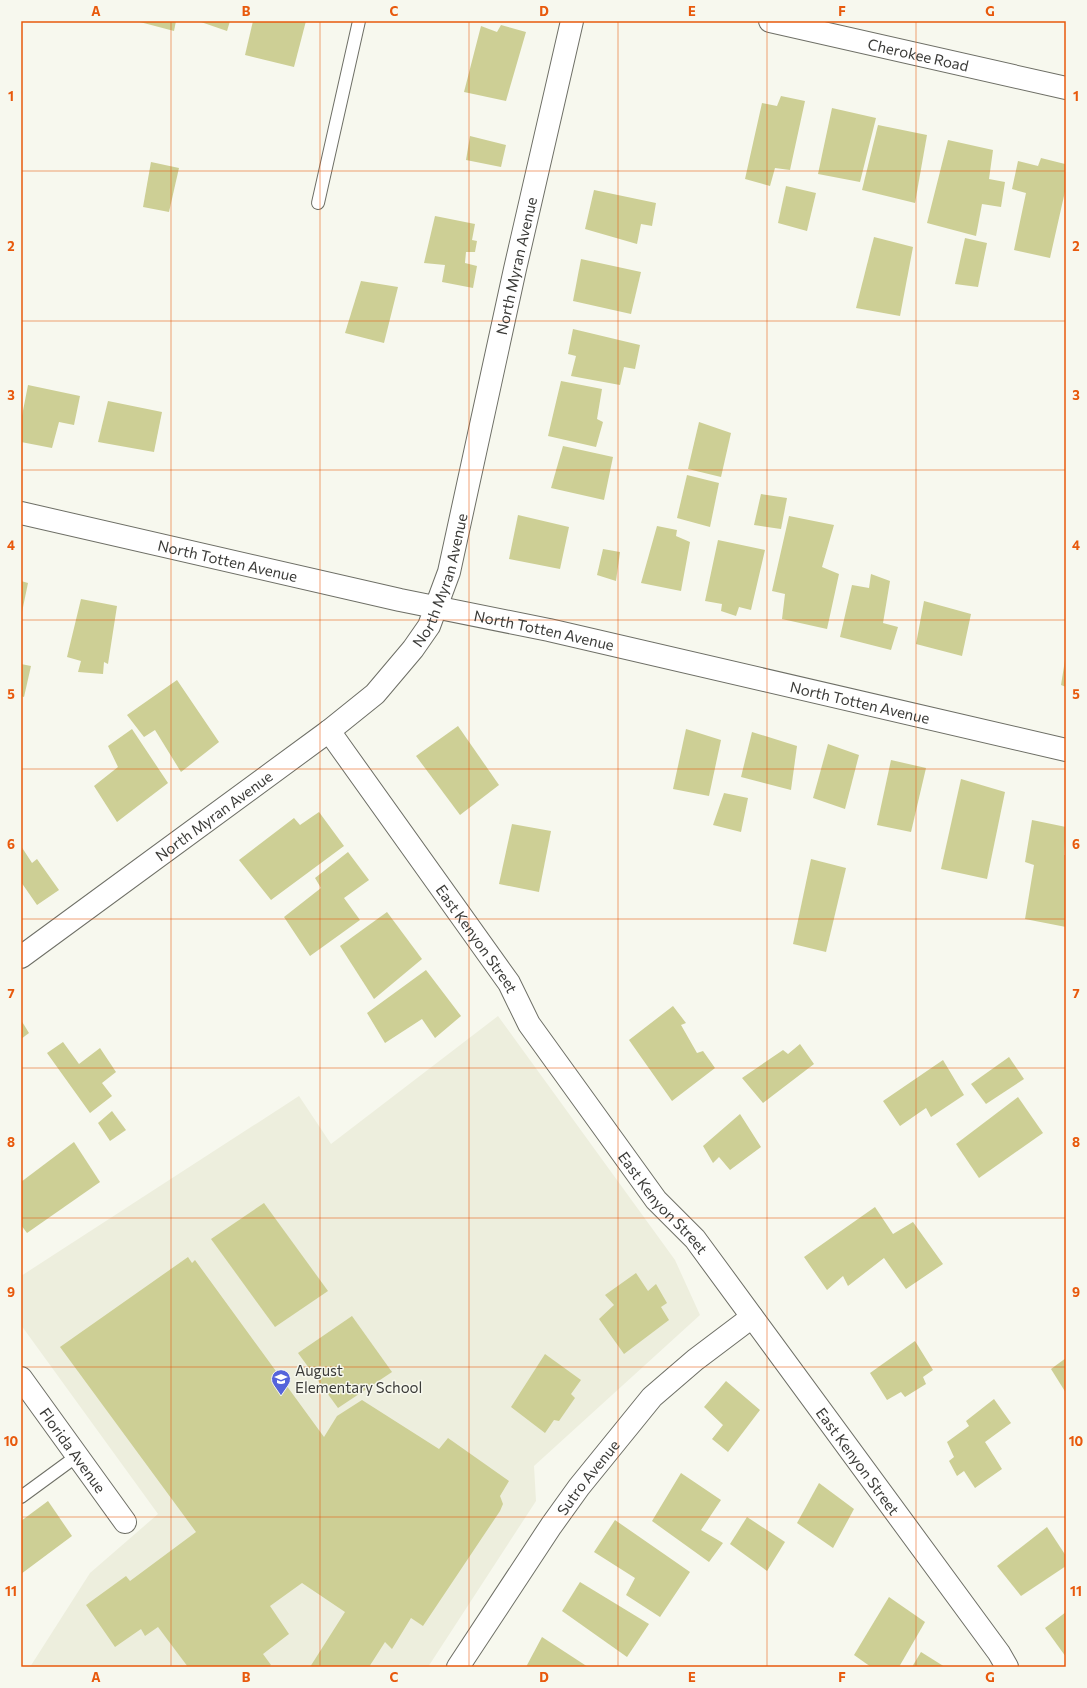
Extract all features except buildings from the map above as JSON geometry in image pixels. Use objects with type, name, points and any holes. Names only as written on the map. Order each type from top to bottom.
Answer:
[{"type":"street","name":"North Myran Avenue","points":[[21,957],[329,731],[375,694],[413,649],[429,626],[449,572],[517,261],[572,21]]},
{"type":"street","name":"Cherokee Road","points":[[770,21],[1066,88]]},
{"type":"street","name":"North Totten Avenue","points":[[21,512],[400,600],[437,606],[549,630],[1066,750]]},
{"type":"street","name":"East Kenyon Street","points":[[329,731],[509,983],[529,1024],[656,1200],[695,1239],[1008,1667]]},
{"type":"street","name":"Sutro Avenue","points":[[458,1667],[555,1520],[579,1487],[652,1397],[695,1360],[752,1317]]},
{"type":"street","name":"Florida Avenue","points":[[21,1378],[124,1522]]},
{"type":"lane","points":[[318,203],[359,21]]},
{"type":"lane","points":[[21,1497],[77,1456]]},
{"type":"shaded area","name":"August Elementary School","points":[[498,1016],[675,1260],[700,1315],[534,1466],[536,1501],[428,1667],[30,1667],[90,1573],[158,1514],[21,1325],[21,1276],[299,1096],[331,1144]]},
{"type":"place","name":"August Elementary School","points":[[281,1396]]}]
